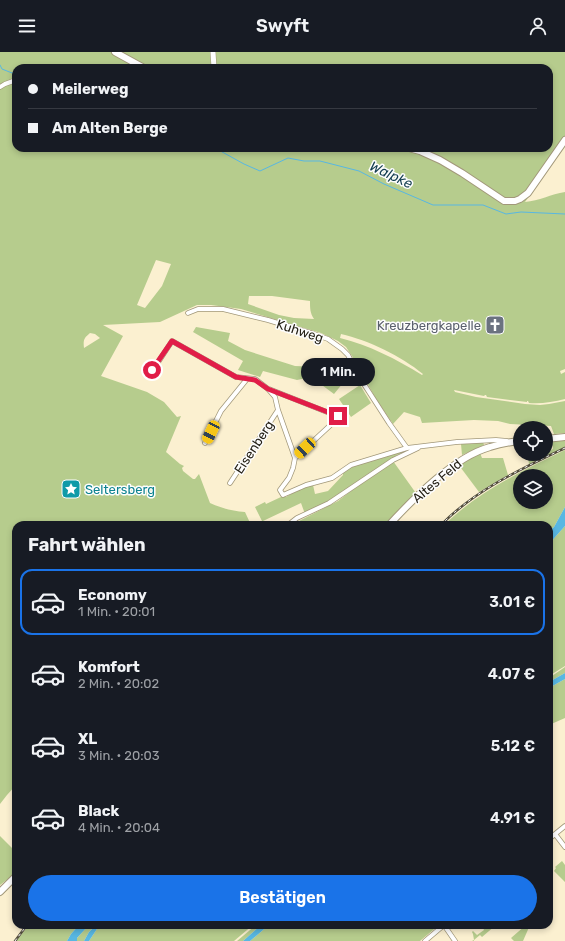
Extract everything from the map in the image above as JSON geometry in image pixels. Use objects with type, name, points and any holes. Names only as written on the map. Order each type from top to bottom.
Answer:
[{"type":"main road","points":[[115,52],[137,64]]},
{"type":"main road","points":[[422,152],[462,172],[504,201],[515,201],[528,193],[565,140]]},
{"type":"main road","points":[[553,438],[565,437]]},
{"type":"main road","name":"Altes Feld","points":[[393,521],[418,496],[446,471],[460,461],[488,444],[513,441]]},
{"type":"main road","points":[[0,892],[12,880]]},
{"type":"street","points":[[213,52],[214,64]]},
{"type":"street","points":[[0,87],[12,81]]},
{"type":"street","name":"Kuhweg","points":[[188,313],[198,309],[223,309],[268,320],[328,339],[348,355],[360,378],[407,448]]},
{"type":"street","points":[[152,370],[172,341],[236,377],[255,380],[268,389],[338,416],[336,420],[295,458]]},
{"type":"street","points":[[205,443],[221,411],[247,379]]},
{"type":"street","points":[[268,389],[275,398],[295,458],[289,478],[280,490],[283,495],[306,485],[332,478],[351,465],[407,448],[456,442],[488,444]]},
{"type":"street","name":"Eisenberg","points":[[230,483],[278,410]]},
{"type":"street","points":[[293,521],[329,503],[393,460],[424,445]]},
{"type":"street","points":[[565,826],[555,834],[565,847]]},
{"type":"street","points":[[425,941],[439,929]]},
{"type":"street","points":[[447,929],[455,941]]},
{"type":"green space","points":[[0,52],[565,52],[565,144],[525,202],[565,192],[565,369],[560,371],[561,374],[565,372],[565,399],[529,403],[528,401],[487,397],[486,395],[484,396],[454,390],[455,392],[476,397],[525,404],[540,405],[565,401],[565,433],[554,434],[553,421],[513,421],[513,424],[498,421],[474,420],[422,423],[420,417],[404,412],[393,424],[376,399],[346,347],[338,341],[321,333],[241,309],[211,305],[197,305],[160,322],[103,325],[123,336],[101,376],[147,392],[164,402],[177,417],[181,416],[166,452],[184,466],[182,468],[183,471],[193,479],[195,479],[199,474],[210,503],[227,509],[245,512],[249,521],[12,521],[12,789],[0,804]],"holes":[[[156,260],[171,264],[162,286],[145,308],[137,305]],[[249,296],[272,296],[310,301],[310,310],[314,319],[294,318],[279,315],[248,304]],[[90,333],[95,334],[100,338],[84,348],[84,339],[86,336]],[[341,334],[362,340],[395,355],[423,374],[422,375],[382,353],[361,344],[340,338]]]},
{"type":"green space","points":[[196,327],[230,333],[228,341],[245,350],[295,366],[320,367],[343,383],[334,394],[311,377],[297,380],[263,371],[260,377],[238,370],[243,361],[193,332]]},
{"type":"green space","points":[[360,385],[371,403],[351,417],[339,399]]},
{"type":"green space","points":[[565,439],[565,447],[553,453],[553,440]]},
{"type":"green space","points":[[483,442],[484,445],[462,455],[461,444]]},
{"type":"green space","points":[[409,449],[408,451],[397,455],[332,500],[305,514],[301,503],[262,521],[255,507],[265,502],[266,504],[281,497],[286,497],[301,488],[313,485],[315,494],[328,491],[343,475],[343,472],[350,467]]},
{"type":"green space","points":[[565,450],[565,507],[553,528],[553,521],[448,521],[486,492],[513,476],[513,509],[553,509],[553,469],[527,469],[543,461],[553,461],[553,456]]},
{"type":"green space","points":[[480,453],[482,458],[503,458],[508,475],[479,492],[458,464]]},
{"type":"green space","points":[[393,461],[418,496],[393,521],[299,521],[338,501]]},
{"type":"green space","points":[[529,461],[535,461],[529,464]]},
{"type":"green space","points":[[565,526],[565,666],[553,674],[553,540]]},
{"type":"green space","points":[[565,667],[565,673],[553,680],[553,675]]},
{"type":"green space","points":[[565,679],[565,718],[553,723],[553,686]]},
{"type":"green space","points":[[0,836],[12,848],[12,876],[0,885]]},
{"type":"green space","points":[[562,861],[565,865],[565,882],[554,871],[556,868],[555,867]]},
{"type":"green space","points":[[26,929],[75,929],[67,941],[16,941]]},
{"type":"green space","points":[[85,929],[92,929],[84,941],[77,941],[77,938]]},
{"type":"green space","points":[[97,929],[248,929],[234,941],[89,941]]},
{"type":"green space","points":[[251,929],[256,929],[243,941],[237,941]]},
{"type":"green space","points":[[264,929],[434,929],[420,941],[250,941]]},
{"type":"green space","points":[[484,929],[491,929],[482,937],[480,935],[474,940],[472,932],[473,931],[477,935]]},
{"type":"green space","points":[[521,929],[528,929],[523,941],[514,941],[511,938]]},
{"type":"water","points":[[565,507],[565,526],[553,540],[554,527]]},
{"type":"water","points":[[565,673],[565,679],[553,686],[553,680]]},
{"type":"water","points":[[75,929],[85,929],[77,938],[77,941],[67,941]]},
{"type":"water","points":[[92,929],[97,929],[89,941],[84,941]]},
{"type":"water","points":[[256,929],[264,929],[250,941],[243,941]]},
{"type":"waterway","name":"Walpke","points":[[0,65],[2,69],[12,73]]},
{"type":"waterway","name":"Walpke","points":[[222,152],[260,171],[288,158],[304,161],[320,161],[359,171],[384,184],[433,205],[483,205],[506,214],[521,212],[565,214]]},
{"type":"railway","points":[[445,521],[469,501],[499,481],[565,448]]},
{"type":"railway","points":[[15,941],[24,929]]},
{"type":"place","name":"Kreuzbergkapelle","points":[[495,325]]},
{"type":"place","name":"Seltersberg","points":[[71,489]]},
{"type":"route","points":[[152,370],[172,341],[236,377],[255,380],[268,389],[338,416]]}]
